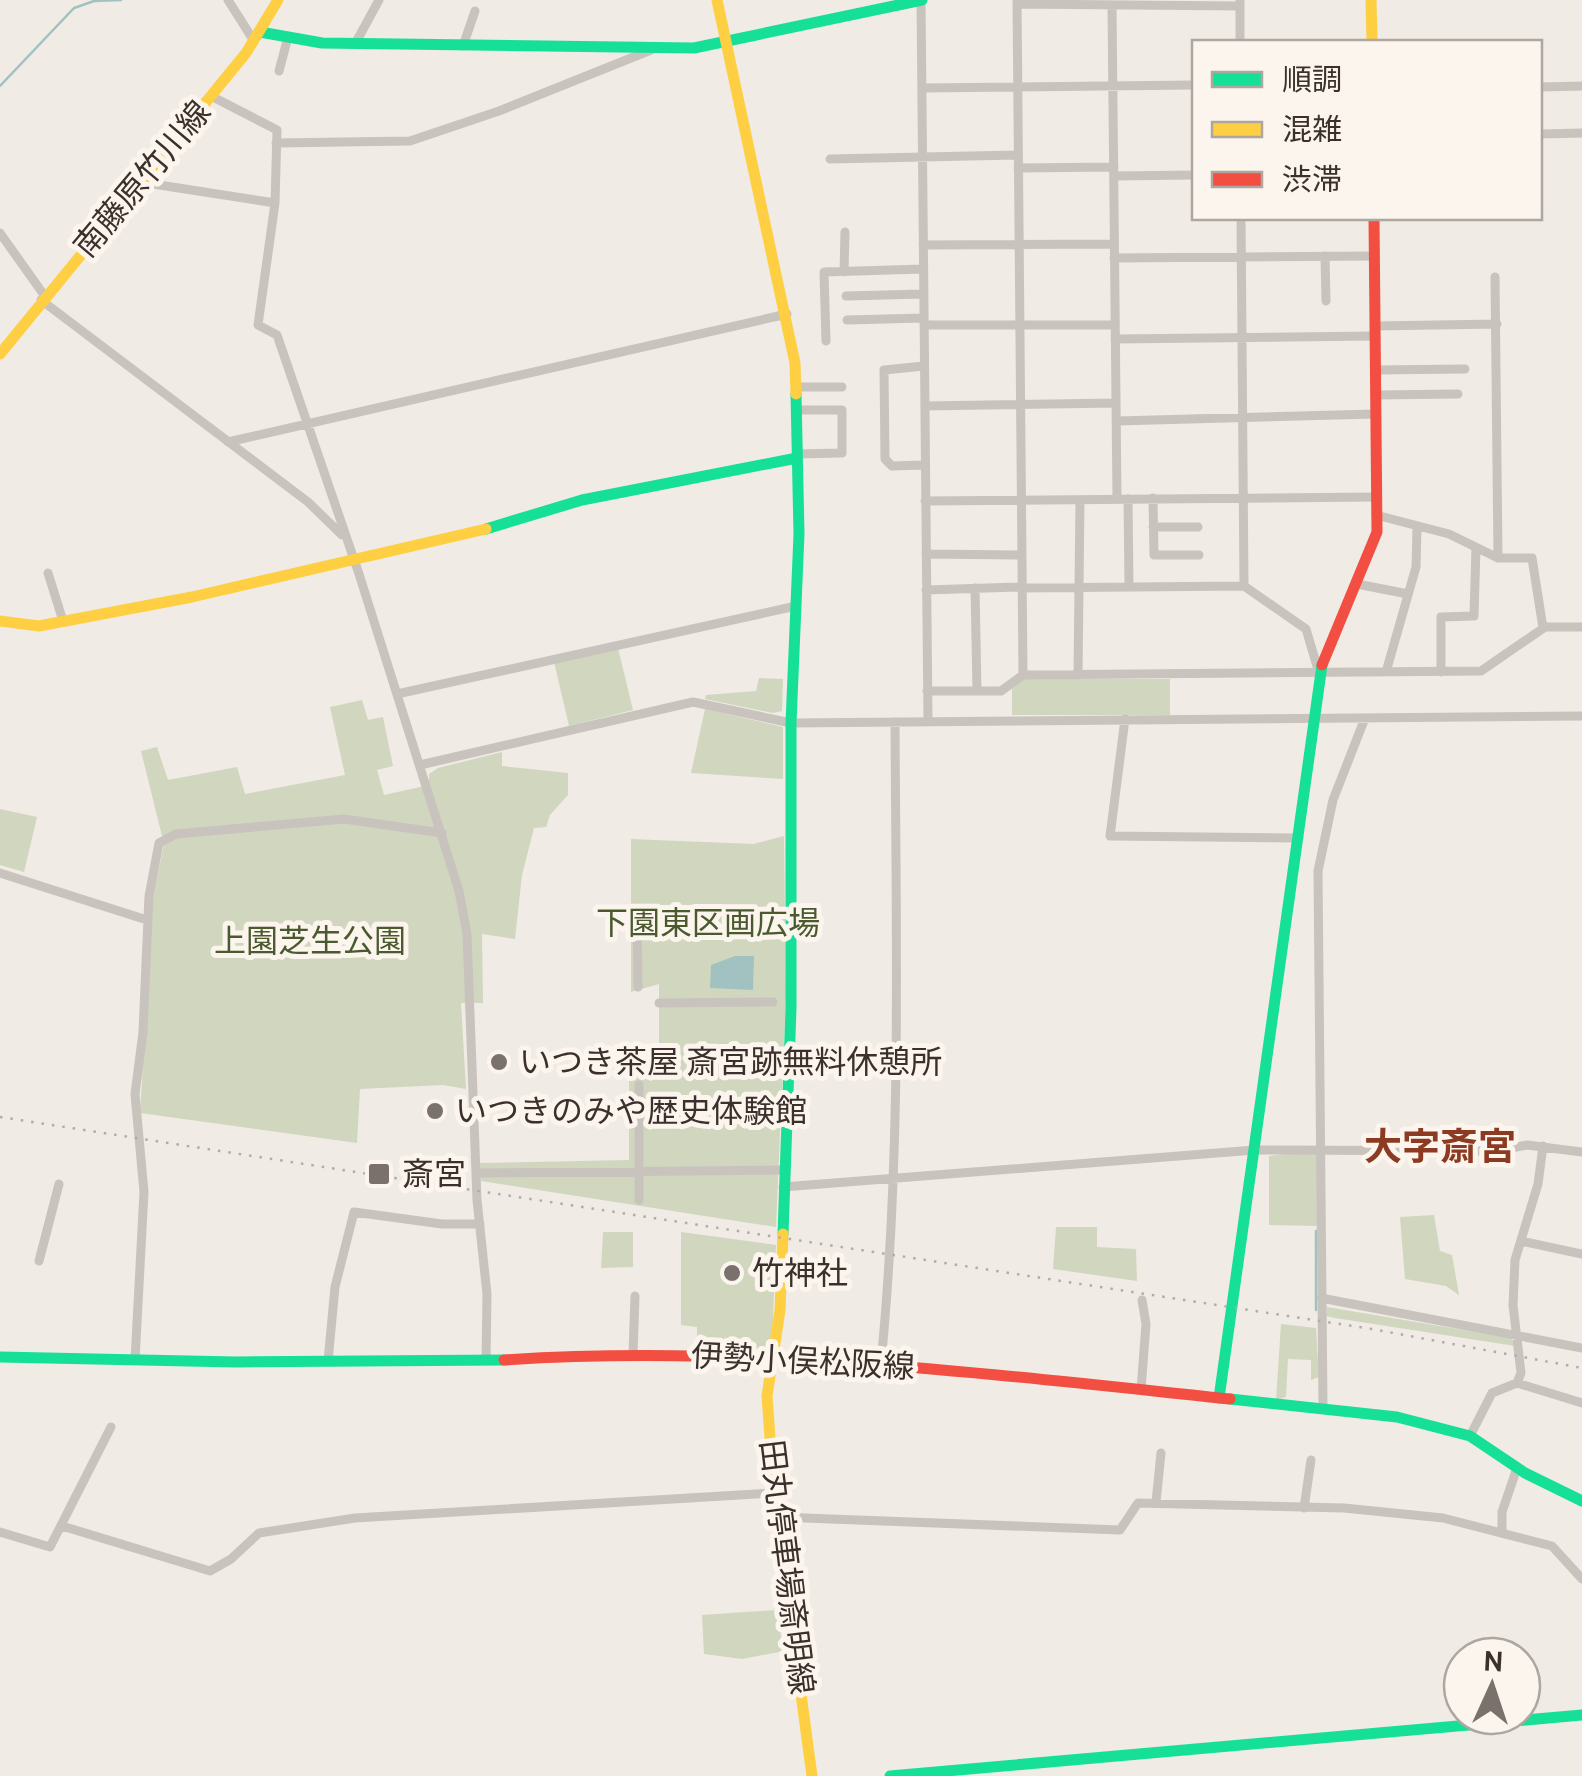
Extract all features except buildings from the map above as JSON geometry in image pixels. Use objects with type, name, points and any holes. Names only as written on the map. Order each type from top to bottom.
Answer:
[{"type":"street","points":[[228,0],[257,36],[355,44],[652,50],[727,44],[921,0],[928,722]]},
{"type":"street","name":"南藤原竹川線","points":[[0,354],[211,96],[257,36],[278,0]]},
{"type":"street","points":[[355,44],[378,0]]},
{"type":"street","name":"田丸停車場斎明線","points":[[717,0],[787,314],[796,388],[790,1008],[780,1310],[767,1396],[774,1492],[812,1776]]},
{"type":"street","points":[[1371,0],[1372,40]]},
{"type":"street","points":[[1023,675],[1017,2],[1112,6],[1240,3],[1240,40]]},
{"type":"street","points":[[1112,6],[1116,403],[1129,586]]},
{"type":"street","points":[[463,46],[474,11]]},
{"type":"street","points":[[279,70],[288,37]]},
{"type":"street","points":[[276,142],[410,141],[499,111],[652,50]]},
{"type":"street","points":[[922,88],[1192,85]]},
{"type":"street","points":[[1542,87],[1582,86]]},
{"type":"street","points":[[211,96],[276,130],[275,203],[258,320],[276,335],[442,833],[467,934],[480,1224],[487,1294],[486,1361]]},
{"type":"street","points":[[1542,134],[1582,133]]},
{"type":"street","points":[[830,159],[1017,155]]},
{"type":"street","points":[[1018,168],[1192,175]]},
{"type":"street","points":[[138,182],[275,203]]},
{"type":"street","points":[[1241,220],[1244,586]]},
{"type":"street","points":[[1219,1398],[1300,838],[1319,673],[1375,540],[1374,220]]},
{"type":"street","points":[[844,272],[845,232]]},
{"type":"street","points":[[0,233],[42,298],[308,502],[344,537]]},
{"type":"street","points":[[923,245],[1114,244]]},
{"type":"street","points":[[1325,256],[1326,301]]},
{"type":"street","points":[[1114,258],[1374,256]]},
{"type":"street","points":[[826,342],[824,272],[922,269]]},
{"type":"street","points":[[1495,277],[1498,558]]},
{"type":"street","points":[[846,296],[923,294]]},
{"type":"street","points":[[228,442],[787,314]]},
{"type":"street","points":[[847,320],[1115,325]]},
{"type":"street","points":[[1115,339],[1496,324]]},
{"type":"street","points":[[924,366],[884,370],[885,459],[892,466],[925,465]]},
{"type":"street","points":[[1375,370],[1465,369]]},
{"type":"street","points":[[796,388],[842,386]]},
{"type":"street","points":[[1375,395],[1458,394]]},
{"type":"street","points":[[925,406],[1116,403]]},
{"type":"street","points":[[0,621],[22,626],[64,621],[353,562],[463,536],[582,500],[796,456],[842,453],[842,410],[796,410]]},
{"type":"street","points":[[1117,420],[1375,414]]},
{"type":"street","points":[[926,501],[1376,497]]},
{"type":"street","points":[[1153,498],[1154,555],[1199,554]]},
{"type":"street","points":[[1078,675],[1080,500]]},
{"type":"street","points":[[1376,515],[1476,547],[1498,558],[1532,558],[1543,628]]},
{"type":"street","points":[[1154,527],[1198,527]]},
{"type":"street","points":[[1386,672],[1416,567],[1417,527]]},
{"type":"street","points":[[1441,672],[1441,617],[1474,616],[1476,547]]},
{"type":"street","points":[[926,554],[1020,555]]},
{"type":"street","points":[[48,573],[64,621]]},
{"type":"street","points":[[1358,584],[1408,594]]},
{"type":"street","points":[[926,590],[1244,586],[1306,629],[1319,673]]},
{"type":"street","points":[[975,588],[976,690]]},
{"type":"street","points":[[396,694],[796,606]]},
{"type":"street","points":[[928,691],[1001,691],[1023,675],[1487,670],[1543,628],[1582,626]]},
{"type":"street","points":[[420,766],[693,702],[792,723],[1582,716]]},
{"type":"street","points":[[1323,1408],[1319,866],[1333,800],[1366,718]]},
{"type":"street","points":[[1125,720],[1110,836],[1300,838]]},
{"type":"street","points":[[880,1363],[894,1181],[899,990],[894,722]]},
{"type":"street","points":[[135,1360],[144,1192],[134,1094],[143,1032],[147,920],[160,842],[176,834],[344,820],[442,833]]},
{"type":"street","points":[[0,873],[147,920]]},
{"type":"street","points":[[637,908],[638,987]]},
{"type":"street","points":[[658,1002],[773,1002]]},
{"type":"street","points":[[639,1085],[639,1200]]},
{"type":"street","points":[[1517,1383],[1518,1335],[1513,1305],[1521,1241],[1544,1146]]},
{"type":"street","points":[[783,1187],[894,1181],[978,1168],[1322,1147],[1497,1151],[1544,1146],[1582,1152]]},
{"type":"street","points":[[478,1173],[783,1170]]},
{"type":"street","points":[[38,1261],[59,1184]]},
{"type":"street","points":[[328,1360],[335,1288],[354,1212],[442,1224],[480,1224]]},
{"type":"street","points":[[1521,1241],[1582,1254]]},
{"type":"street","points":[[632,1354],[636,1296]]},
{"type":"street","points":[[1320,1298],[1582,1348]]},
{"type":"street","points":[[1140,1390],[1146,1324],[1142,1300]]},
{"type":"street","name":"伊勢小俣松阪線","points":[[0,1357],[486,1361],[632,1354],[880,1363],[1397,1417],[1470,1436],[1516,1468],[1582,1502]]},
{"type":"street","points":[[1470,1436],[1492,1393],[1517,1383],[1582,1403]]},
{"type":"street","points":[[0,1532],[50,1547],[111,1427]]},
{"type":"street","points":[[1156,1502],[1161,1454]]},
{"type":"street","points":[[1304,1508],[1310,1460]]},
{"type":"street","points":[[1502,1533],[1504,1502],[1516,1468]]},
{"type":"street","points":[[62,1526],[210,1571],[231,1559],[258,1533],[355,1518],[774,1492]]},
{"type":"street","points":[[778,1517],[1120,1530],[1138,1503],[1379,1510],[1444,1518],[1560,1551],[1582,1578]]},
{"type":"street","points":[[890,1776],[1582,1716]]},
{"type":"green space","points":[[618,648],[633,710],[569,726],[554,662]]},
{"type":"green space","points":[[759,678],[783,679],[782,711],[773,713],[705,699],[706,695],[756,691]]},
{"type":"green space","points":[[1023,679],[1170,679],[1170,715],[1012,715],[1012,689]]},
{"type":"green space","name":"上園芝生公園","points":[[362,700],[368,720],[383,717],[393,766],[377,770],[384,795],[429,785],[429,774],[438,768],[502,752],[502,766],[568,773],[568,795],[550,815],[546,827],[534,828],[522,875],[515,939],[482,934],[483,1003],[461,1003],[466,1089],[443,1085],[360,1089],[357,1143],[140,1113],[153,897],[164,844],[141,751],[157,747],[168,780],[237,767],[245,794],[345,775],[330,707]]},
{"type":"green space","points":[[705,709],[783,727],[783,779],[691,773]]},
{"type":"green space","points":[[0,809],[37,817],[24,872],[0,865]]},
{"type":"green space","name":"下園東区画広場","points":[[784,836],[786,995],[776,1227],[481,1181],[480,1163],[629,1160],[629,1072],[652,1073],[659,1045],[659,984],[631,992],[631,839],[753,844]]},
{"type":"green space","points":[[1317,1150],[1317,1226],[1269,1225],[1269,1156]]},
{"type":"green space","points":[[1434,1215],[1440,1251],[1452,1255],[1459,1295],[1446,1286],[1405,1279],[1400,1217]]},
{"type":"green space","points":[[1056,1227],[1097,1227],[1097,1247],[1136,1249],[1137,1281],[1053,1269]]},
{"type":"green space","points":[[603,1232],[633,1232],[633,1267],[601,1268]]},
{"type":"green space","points":[[681,1232],[776,1245],[772,1342],[764,1349],[697,1349],[697,1327],[681,1325]]},
{"type":"green space","points":[[1327,1307],[1511,1338],[1515,1346],[1335,1318],[1326,1316]]},
{"type":"green space","points":[[1281,1324],[1316,1328],[1319,1377],[1311,1380],[1311,1360],[1288,1359],[1286,1397],[1276,1400]]},
{"type":"green space","points":[[776,1610],[784,1651],[742,1659],[704,1654],[702,1615]]},
{"type":"water","points":[[735,956],[754,956],[753,990],[710,988],[711,965]]},
{"type":"waterway","points":[[0,86],[74,8],[94,1],[121,0]]},
{"type":"waterway","points":[[1316,1231],[1316,1310]]},
{"type":"railway","points":[[0,1117],[1372,1329],[1582,1368]]},
{"type":"traffic: fast","points":[[260,32],[322,43],[694,48],[922,0]]},
{"type":"traffic: fast","points":[[783,1234],[791,1008],[791,723],[799,534],[796,394]]},
{"type":"traffic: fast","points":[[486,529],[582,500],[797,458]]},
{"type":"traffic: fast","points":[[1219,1398],[1322,665]]},
{"type":"traffic: fast","points":[[0,1357],[236,1362],[504,1360]]},
{"type":"traffic: fast","points":[[1230,1399],[1397,1417],[1470,1436],[1525,1473],[1582,1501]]},
{"type":"traffic: fast","points":[[890,1776],[1582,1715]]},
{"type":"traffic: slow","points":[[0,354],[246,53],[278,0]]},
{"type":"traffic: slow","points":[[717,0],[795,363],[796,394]]},
{"type":"traffic: slow","points":[[1371,0],[1372,40]]},
{"type":"traffic: slow","points":[[0,621],[39,626],[192,597],[486,529]]},
{"type":"traffic: slow","points":[[783,1234],[780,1310],[767,1396],[774,1493],[812,1776]]},
{"type":"traffic: jam","points":[[1322,665],[1377,532],[1374,220]]},
{"type":"traffic: jam","points":[[504,1360],[595,1356],[777,1359],[958,1371],[1230,1399]]},
{"type":"place","name":"いつき茶屋 斎宮跡無料休憩所","points":[[499,1062]]},
{"type":"place","name":"いつきのみや歴史体験館","points":[[435,1111]]},
{"type":"place","name":"斎宮","points":[[379,1174]]},
{"type":"place","name":"竹神社","points":[[732,1273]]},
{"type":"district","name":"大字斎宮","points":[[1440,1147]]}]
